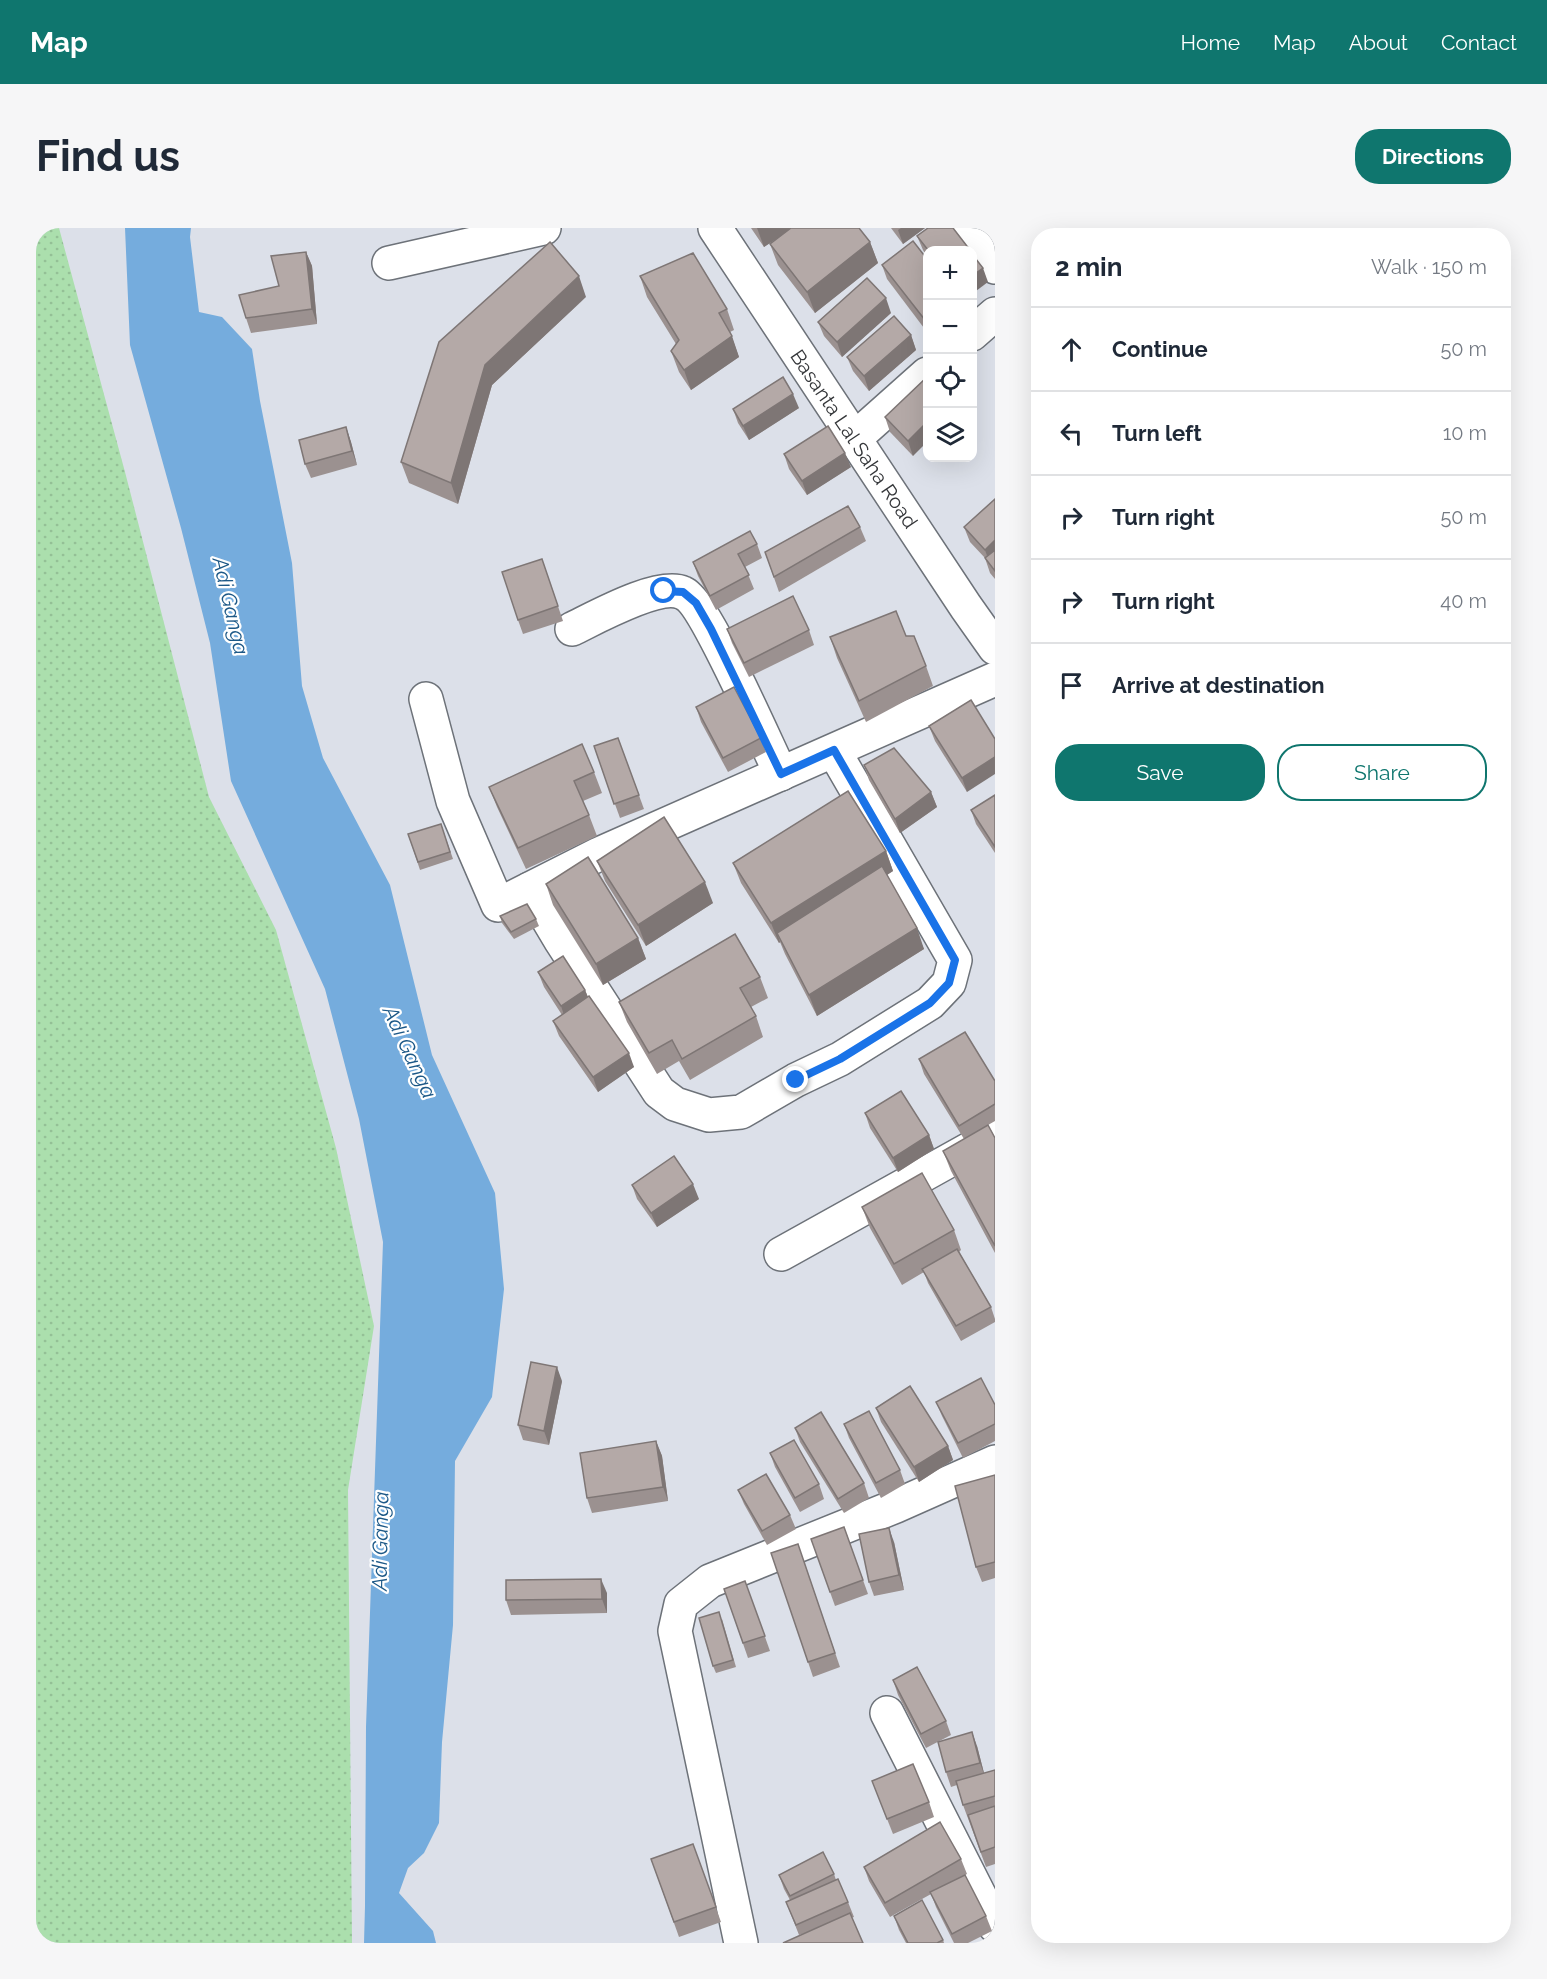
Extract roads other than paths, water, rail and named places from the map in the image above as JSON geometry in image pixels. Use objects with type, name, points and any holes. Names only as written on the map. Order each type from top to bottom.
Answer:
[{"type":"street","points":[[388,263],[544,228]]},
{"type":"street","name":"Basanta Lal Saha Road","points":[[715,228],[995,648]]},
{"type":"street","points":[[969,228],[995,267]]},
{"type":"street","points":[[977,330],[995,314]]},
{"type":"street","points":[[854,439],[923,378]]},
{"type":"street","points":[[572,629],[642,597],[664,591],[683,592],[696,603],[711,629],[781,774]]},
{"type":"street","points":[[426,699],[453,801],[498,905],[599,854],[995,679]]},
{"type":"street","points":[[530,889],[659,1092],[675,1104],[709,1115],[741,1112],[796,1080],[840,1059],[930,1003],[949,983],[955,960],[834,750]]},
{"type":"street","points":[[781,1254],[995,1135]]},
{"type":"street","points":[[741,1943],[675,1631],[681,1604],[710,1581],[896,1506],[995,1462]]},
{"type":"street","points":[[887,1713],[995,1926]]},
{"type":"water","name":"Adi Ganga","points":[[125,228],[191,228],[190,237],[199,312],[222,317],[252,349],[292,563],[302,686],[323,758],[390,885],[432,1055],[495,1193],[504,1289],[492,1397],[455,1461],[453,1625],[442,1742],[439,1823],[424,1853],[408,1868],[399,1893],[433,1931],[436,1943],[364,1943],[366,1727],[383,1242],[359,1119],[325,989],[231,781],[210,643],[181,528],[130,345]]}]
